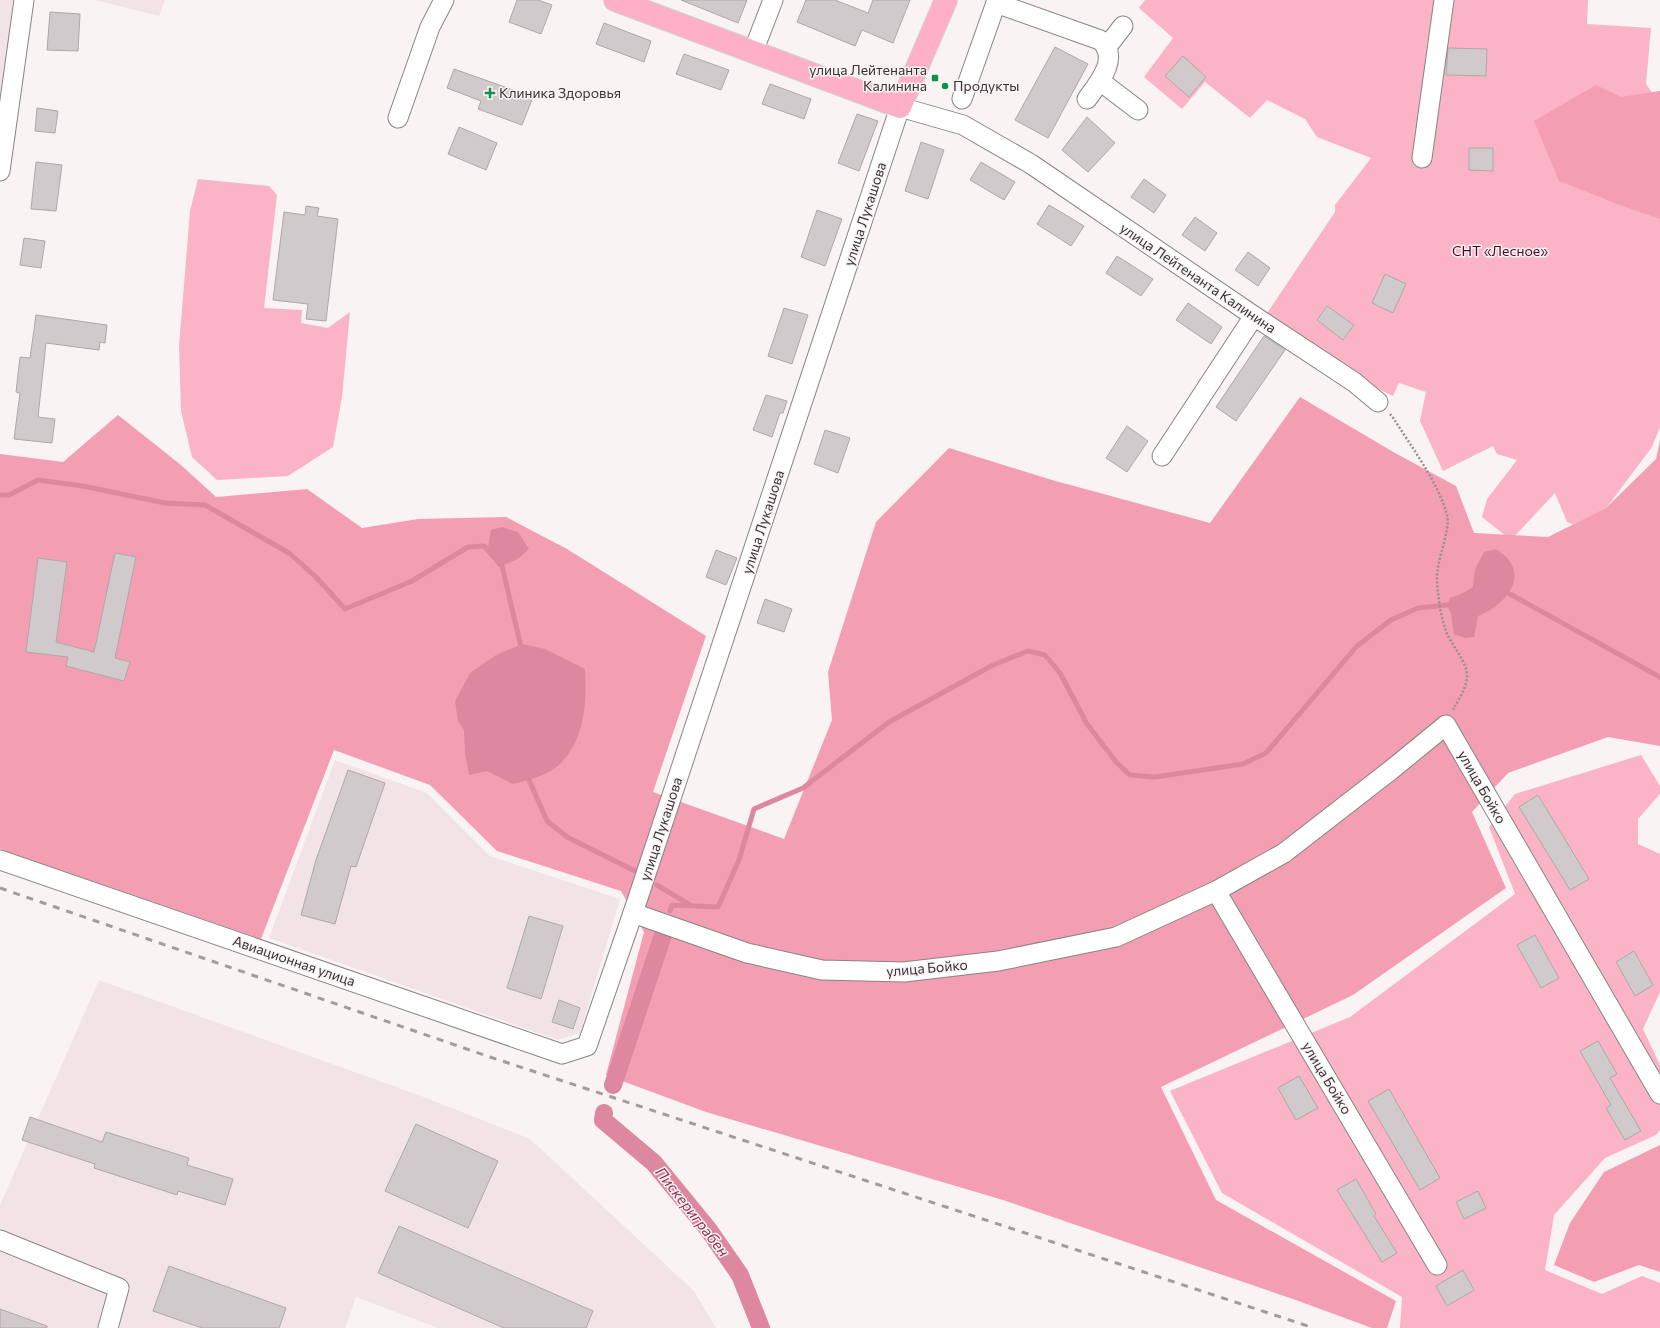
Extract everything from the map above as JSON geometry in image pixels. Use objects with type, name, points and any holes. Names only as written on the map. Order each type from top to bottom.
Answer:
[{"type":"main road","name":"улица Лейтенанта Калинина","points":[[615,0],[900,107]]},
{"type":"main road","name":"улица Лукашова","points":[[900,107],[946,0]]},
{"type":"street","points":[[0,171],[24,0]]},
{"type":"street","points":[[398,118],[430,27],[444,0]]},
{"type":"street","points":[[753,52],[773,0]]},
{"type":"street","points":[[1422,158],[1444,0]]},
{"type":"street","points":[[962,99],[996,1],[1100,40],[1106,48],[1108,59],[1106,71],[1087,99]]},
{"type":"street","points":[[1106,48],[1123,26]]},
{"type":"street","points":[[1100,81],[1138,110]]},
{"type":"street","name":"улица Лейтенанта Калинина","points":[[900,107],[963,125],[1031,164],[1254,316],[1354,382],[1378,402]]},
{"type":"street","name":"улица Лукашова","points":[[587,1046],[633,913],[900,107]]},
{"type":"street","points":[[1162,456],[1254,316]]},
{"type":"street","name":"улица Бойко","points":[[633,913],[747,953],[815,969],[904,972],[998,961],[1116,937],[1216,891],[1284,853],[1391,770],[1446,725],[1660,1094]]},
{"type":"street","name":"Авиационная улица","points":[[0,860],[562,1054],[587,1046]]},
{"type":"street","name":"улица Бойко","points":[[1216,891],[1437,1265]]},
{"type":"street","points":[[0,1240],[119,1288],[108,1328]]},
{"type":"path","points":[[1378,402],[1394,419],[1442,499],[1447,517],[1439,557],[1437,579],[1439,602],[1445,629],[1453,646],[1465,663],[1467,682],[1446,725]]},
{"type":"shaded area","points":[[0,0],[18,0],[7,92],[0,91]]},
{"type":"shaded area","points":[[95,0],[165,0],[159,16]]},
{"type":"shaded area","points":[[1596,85],[1621,97],[1660,91],[1660,219],[1559,181],[1534,121]]},
{"type":"shaded area","points":[[1300,397],[1395,453],[1456,486],[1474,533],[1548,537],[1606,508],[1656,459],[1660,441],[1660,746],[1608,737],[1508,773],[1472,812],[1506,888],[1353,995],[1161,1087],[1216,1200],[1396,1301],[1387,1328],[1372,1328],[1293,1299],[1003,1200],[706,1112],[606,1075],[644,932],[621,891],[497,851],[430,785],[334,750],[261,939],[0,849],[0,454],[63,462],[118,415],[181,465],[216,497],[307,489],[362,528],[418,519],[506,517],[567,549],[706,636],[653,792],[784,839],[832,720],[828,672],[876,522],[949,448],[1052,480],[1210,523]]},
{"type":"shaded area","points":[[502,527],[518,532],[529,549],[518,559],[498,567],[488,548],[491,530]]},
{"type":"shaded area","points":[[1496,549],[1507,558],[1513,567],[1514,577],[1512,587],[1507,596],[1499,604],[1478,616],[1474,637],[1465,638],[1454,634],[1451,614],[1447,605],[1450,598],[1473,587],[1475,569],[1484,552]]},
{"type":"shaded area","points":[[522,644],[545,649],[585,669],[585,708],[579,733],[568,755],[559,765],[549,772],[537,777],[513,784],[487,771],[469,775],[465,753],[464,730],[458,721],[455,701],[470,673],[496,655]]},
{"type":"shaded area","points":[[335,760],[427,793],[490,856],[620,899],[580,1033],[558,1040],[269,938]]},
{"type":"shaded area","points":[[99,980],[421,1096],[530,1139],[694,1291],[716,1328],[438,1328],[356,1297],[345,1328],[0,1328],[0,1205]]},
{"type":"shaded area","points":[[1660,1145],[1660,1272],[1639,1265],[1594,1282],[1554,1265],[1570,1223],[1604,1172]]},
{"type":"green space","name":"СНТ «Лесное»","points":[[1145,0],[1588,0],[1587,24],[1651,28],[1646,84],[1660,104],[1660,427],[1652,447],[1589,531],[1567,522],[1555,493],[1511,540],[1482,517],[1487,499],[1517,460],[1497,454],[1493,446],[1443,471],[1420,421],[1426,392],[1399,383],[1393,396],[1298,350],[1259,325],[1335,212],[1335,205],[1371,158],[1317,137],[1305,119],[1267,100],[1250,118],[1205,82],[1182,109],[1144,77],[1173,38],[1139,8]]},
{"type":"green space","points":[[198,179],[269,186],[277,195],[264,308],[302,310],[301,323],[328,328],[350,312],[342,397],[333,447],[288,476],[217,480],[192,457],[181,411],[179,346],[190,211]]},
{"type":"green space","points":[[1641,755],[1660,786],[1660,794],[1638,819],[1638,844],[1660,854],[1660,992],[1643,1029],[1660,1065],[1660,1130],[1656,1135],[1605,1158],[1554,1215],[1545,1270],[1602,1294],[1642,1276],[1660,1283],[1660,1328],[1400,1328],[1402,1297],[1222,1193],[1170,1091],[1350,1017],[1515,894],[1489,827],[1515,794]]},
{"type":"building","points":[[517,0],[538,0],[552,5],[541,34],[509,22]]},
{"type":"building","points":[[681,0],[747,0],[738,23]]},
{"type":"building","points":[[806,0],[835,0],[868,13],[873,0],[910,0],[893,43],[862,30],[855,46],[797,22]]},
{"type":"building","points":[[50,12],[80,14],[78,51],[47,50]]},
{"type":"building","points":[[604,23],[651,41],[644,62],[596,44]]},
{"type":"building","points":[[1055,47],[1088,64],[1048,138],[1015,120]]},
{"type":"building","points":[[1448,48],[1487,49],[1486,76],[1446,75]]},
{"type":"building","points":[[684,54],[729,70],[721,90],[676,74]]},
{"type":"building","points":[[1183,56],[1206,77],[1189,97],[1165,76]]},
{"type":"building","name":"Клиника Здоровья","points":[[454,69],[533,97],[522,125],[478,109],[481,101],[447,88]]},
{"type":"building","points":[[770,84],[811,99],[804,119],[762,104]]},
{"type":"building","points":[[37,108],[58,111],[55,133],[35,131]]},
{"type":"building","points":[[857,114],[878,121],[859,171],[838,163]]},
{"type":"building","points":[[1087,117],[1115,143],[1088,172],[1062,150]]},
{"type":"building","points":[[459,127],[497,143],[486,170],[448,154]]},
{"type":"building","points":[[921,142],[944,150],[928,199],[905,191]]},
{"type":"building","points":[[1469,148],[1493,148],[1493,171],[1469,170]]},
{"type":"building","points":[[36,162],[62,165],[56,211],[31,209]]},
{"type":"building","points":[[981,162],[1015,182],[1004,200],[970,180]]},
{"type":"building","points":[[1144,179],[1166,195],[1154,213],[1131,197]]},
{"type":"building","points":[[1049,205],[1084,226],[1071,246],[1037,224]]},
{"type":"building","points":[[306,206],[319,208],[317,216],[338,219],[326,321],[306,319],[308,304],[273,300],[284,212],[305,215]]},
{"type":"building","points":[[817,210],[842,219],[825,266],[801,257]]},
{"type":"building","points":[[1195,217],[1217,233],[1205,251],[1182,235]]},
{"type":"building","points":[[24,238],[45,241],[41,268],[20,265]]},
{"type":"building","points":[[1248,252],[1270,268],[1258,286],[1235,270]]},
{"type":"building","points":[[1117,256],[1153,279],[1141,296],[1106,273]]},
{"type":"building","points":[[1385,274],[1406,284],[1393,313],[1372,303]]},
{"type":"building","points":[[1188,303],[1222,327],[1211,344],[1176,320]]},
{"type":"building","points":[[1327,306],[1354,325],[1343,340],[1317,320]]},
{"type":"building","points":[[784,308],[808,315],[792,364],[768,356]]},
{"type":"building","points":[[36,315],[107,325],[105,343],[100,342],[99,350],[46,343],[38,417],[55,419],[52,443],[14,439],[20,393],[16,392],[20,357],[30,358]]},
{"type":"building","points":[[1264,336],[1285,350],[1236,421],[1216,407]]},
{"type":"building","points":[[766,395],[787,401],[783,413],[780,413],[772,437],[753,430]]},
{"type":"building","points":[[1127,426],[1148,441],[1127,472],[1106,458]]},
{"type":"building","points":[[825,430],[850,438],[838,473],[814,464]]},
{"type":"building","points":[[716,550],[737,558],[726,585],[706,577]]},
{"type":"building","points":[[115,553],[136,557],[115,658],[130,662],[124,681],[66,666],[68,657],[26,652],[38,558],[67,562],[56,642],[94,652]]},
{"type":"building","points":[[765,599],[792,609],[784,632],[757,623]]},
{"type":"building","points":[[348,770],[385,783],[356,867],[351,866],[335,924],[301,915],[316,860]]},
{"type":"building","points":[[1538,795],[1589,879],[1570,890],[1519,807]]},
{"type":"building","points":[[529,916],[563,926],[541,999],[507,988]]},
{"type":"building","points":[[1535,935],[1559,978],[1541,988],[1517,945]]},
{"type":"building","points":[[1634,951],[1653,985],[1635,996],[1616,962]]},
{"type":"building","points":[[559,1000],[580,1008],[573,1029],[552,1022]]},
{"type":"building","points":[[1598,1041],[1617,1074],[1610,1078],[1641,1131],[1625,1140],[1606,1108],[1611,1105],[1580,1051]]},
{"type":"building","points":[[1299,1076],[1318,1108],[1296,1120],[1278,1088]]},
{"type":"building","points":[[1389,1089],[1440,1178],[1420,1190],[1368,1101]]},
{"type":"building","points":[[30,1117],[102,1142],[106,1132],[189,1158],[187,1165],[233,1179],[225,1205],[178,1191],[177,1195],[94,1168],[95,1164],[22,1140]]},
{"type":"building","points":[[416,1124],[498,1161],[468,1228],[385,1191]]},
{"type":"building","points":[[1356,1179],[1376,1214],[1374,1216],[1397,1253],[1382,1262],[1337,1190]]},
{"type":"building","points":[[1478,1191],[1486,1208],[1464,1219],[1456,1202]]},
{"type":"building","points":[[399,1226],[593,1311],[586,1328],[504,1328],[378,1273]]},
{"type":"building","points":[[169,1266],[286,1308],[279,1328],[202,1328],[153,1311]]},
{"type":"building","points":[[1463,1270],[1474,1290],[1447,1306],[1436,1286]]},
{"type":"building","points":[[0,1309],[47,1326],[47,1328],[0,1328]]},
{"type":"waterway","points":[[0,495],[9,495],[38,480],[83,486],[165,503],[205,505],[289,553],[315,576],[345,609],[412,581],[468,547],[484,546],[502,566],[522,651]]},
{"type":"waterway","points":[[1510,594],[1660,677]]},
{"type":"waterway","points":[[670,911],[672,905],[718,907],[739,860],[754,809],[803,788],[889,722],[993,665],[1028,651],[1045,655],[1060,673],[1087,724],[1117,763],[1130,775],[1155,777],[1243,764],[1266,753],[1357,646],[1391,620],[1418,608],[1447,605]]},
{"type":"waterway","points":[[529,774],[529,780],[547,821],[567,837],[637,872]]},
{"type":"waterway","points":[[657,885],[690,905]]},
{"type":"waterway","name":"Пискериграбен","points":[[613,1085],[663,935]]},
{"type":"waterway","name":"Пискериграбен","points":[[604,1113],[603,1120],[654,1163],[708,1229],[740,1275],[761,1328]]},
{"type":"railway","points":[[0,888],[490,1057],[1314,1328]]},
{"type":"place","name":"улица Лейтенанта Калинина","points":[[935,78]]},
{"type":"place","name":"Продукты","points":[[945,86]]},
{"type":"place","name":"Клиника Здоровья","points":[[490,93]]}]
